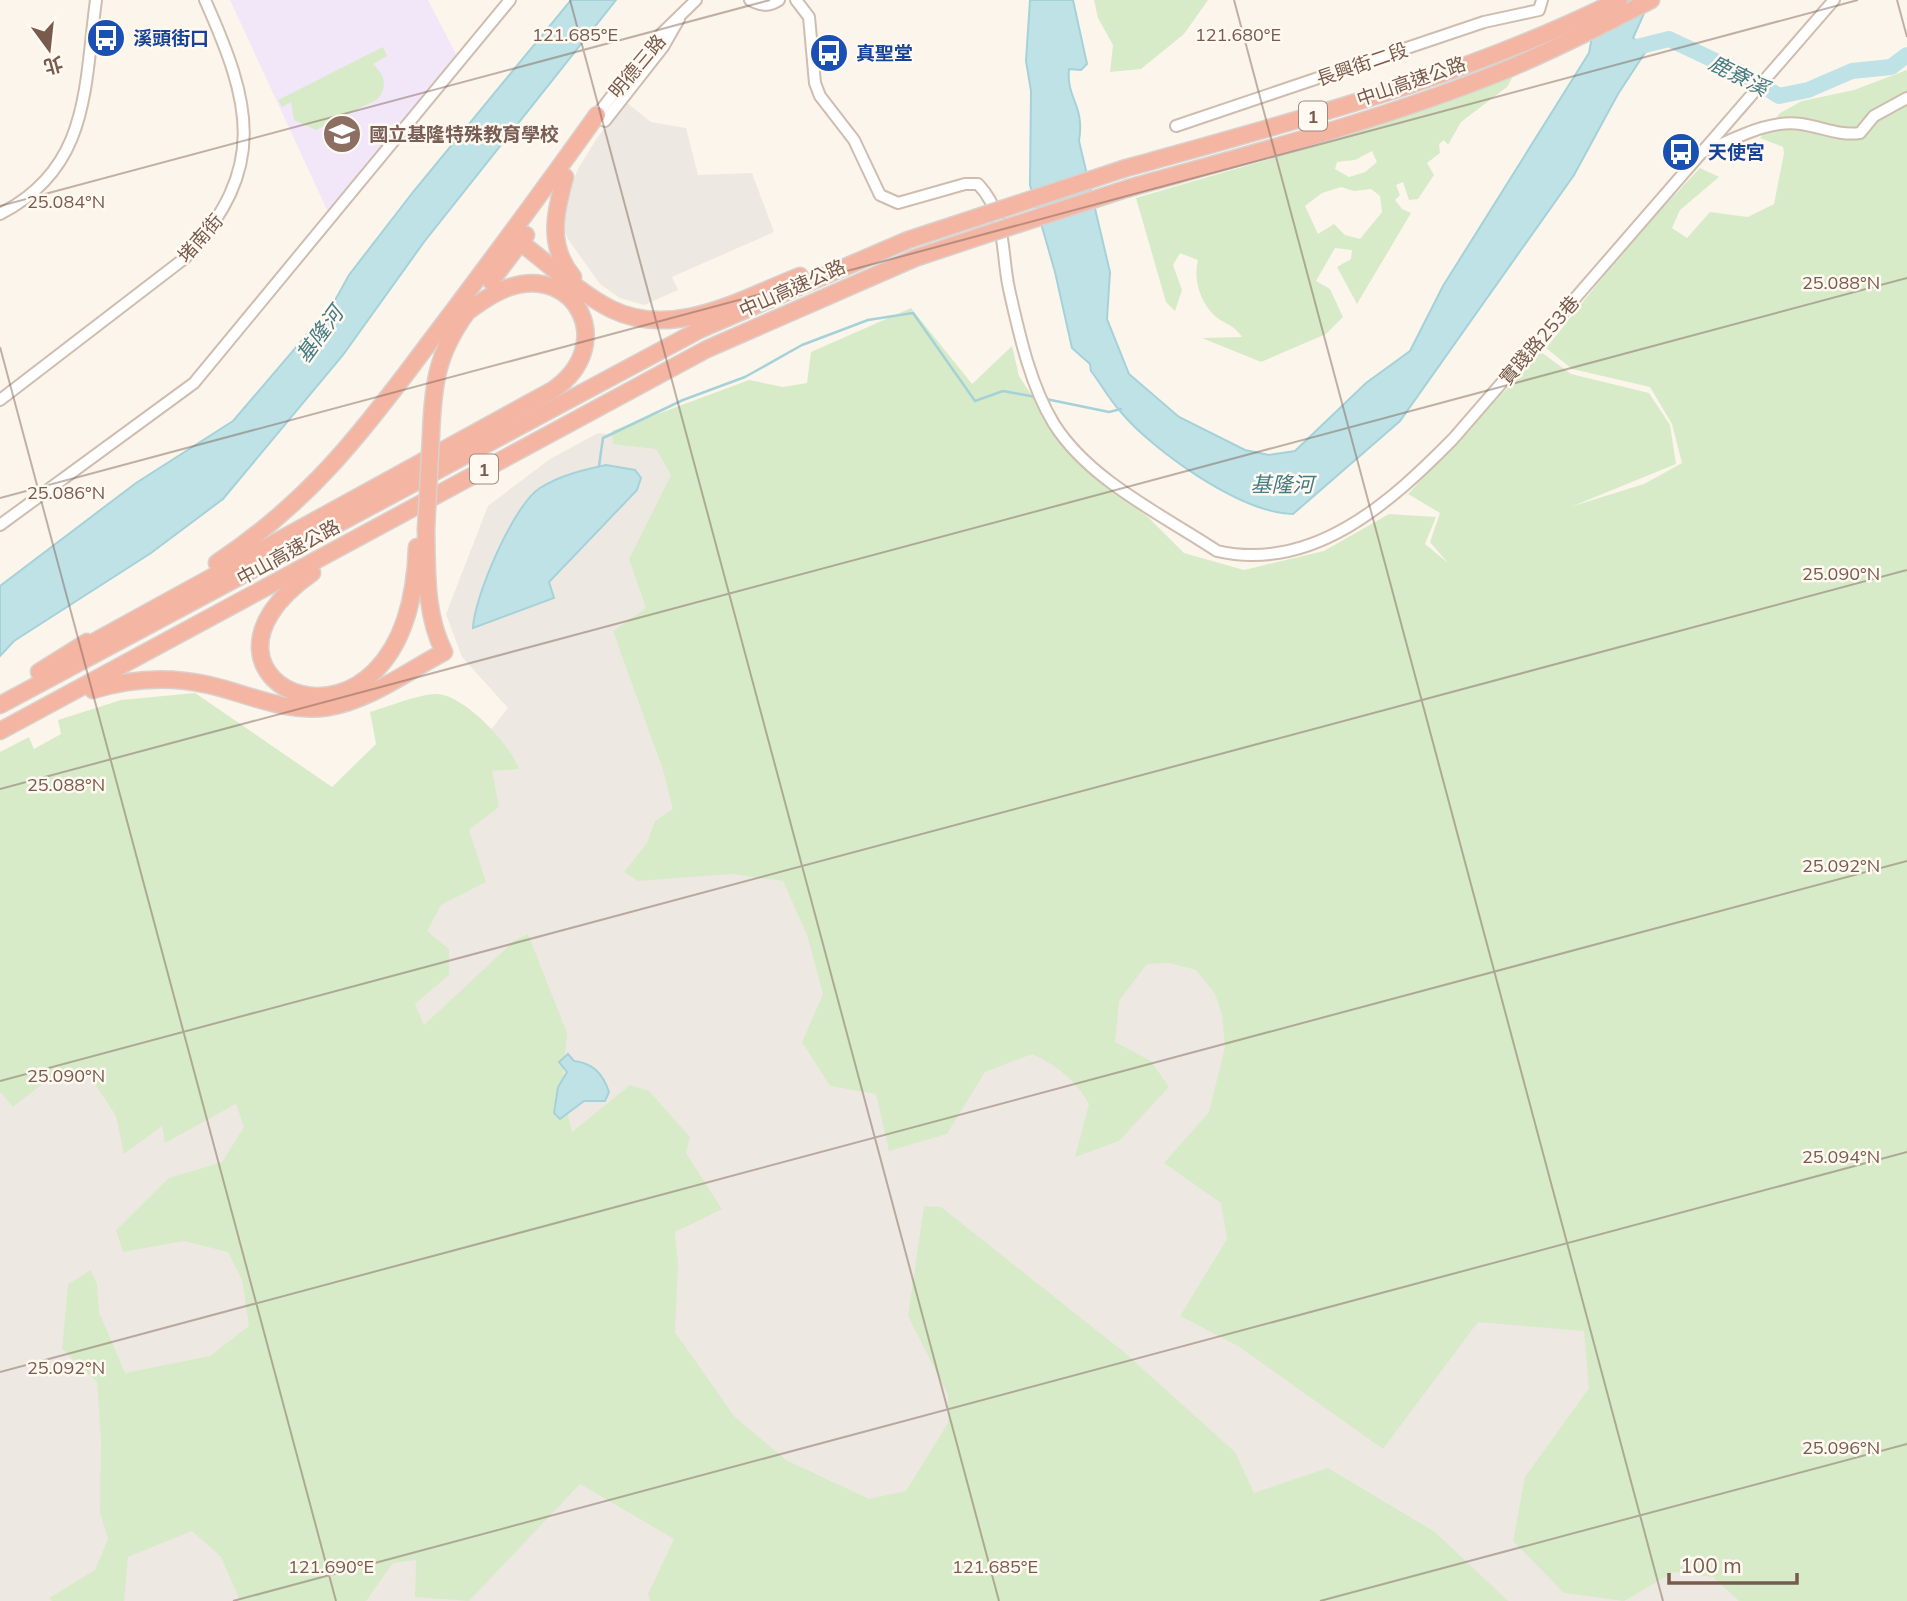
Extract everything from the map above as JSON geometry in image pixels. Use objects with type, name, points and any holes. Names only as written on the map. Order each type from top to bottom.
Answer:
[{"type":"highway","name":"中山高速公路","points":[[0,705],[701,329],[908,240],[1123,169],[1296,121],[1500,53],[1619,0]]},
{"type":"highway","name":"中山高速公路","points":[[0,731],[707,349],[915,258],[1129,188],[1313,136],[1503,71],[1651,0]]},
{"type":"highway","points":[[38,672],[132,612],[190,581],[277,520],[317,483],[368,427],[464,308],[565,177],[601,118]]},
{"type":"highway","points":[[516,239],[601,118]]},
{"type":"highway","points":[[565,177],[554,222],[556,240],[569,271],[587,292]]},
{"type":"highway","points":[[516,239],[608,308],[625,316],[644,320],[685,319],[828,265],[908,240]]},
{"type":"highway","points":[[0,694],[38,672],[553,390],[576,371],[581,362],[587,335],[578,309],[561,290],[548,286],[512,285],[464,308],[430,361],[424,395],[427,435],[422,530],[407,623],[397,643],[382,663],[356,688],[331,697],[307,697],[287,690],[265,668],[260,642],[263,625],[287,590],[360,545],[383,524]]},
{"type":"highway","points":[[0,737],[89,692],[138,680],[174,680],[208,685],[295,708],[329,707],[369,693],[444,652],[429,606],[422,530]]},
{"type":"street","points":[[0,214],[28,198],[45,183],[67,153],[78,122],[96,0]]},
{"type":"street","name":"堵南街","points":[[0,400],[186,258],[209,233],[225,208],[242,159],[243,121],[232,61],[205,0]]},
{"type":"street","points":[[0,525],[162,409],[207,369],[510,0]]},
{"type":"street","name":"明德三路","points":[[601,118],[655,40],[696,0]]},
{"type":"street","points":[[750,0],[761,6],[779,0]]},
{"type":"street","name":"實踐路253巷","points":[[796,0],[809,17],[815,83],[820,96],[854,140],[880,195],[898,203],[965,184],[978,184],[988,195],[1004,234],[1009,287],[1040,396],[1055,426],[1102,475],[1217,551],[1235,555],[1273,554],[1322,540],[1373,514],[1446,447],[1833,0]]},
{"type":"street","name":"長興街二段","points":[[1176,126],[1484,22],[1539,10],[1542,0]]},
{"type":"street","points":[[1700,153],[1776,124],[1801,124],[1846,135],[1860,133],[1874,116],[1907,98]]},
{"type":"street","points":[[1719,130],[1717,139],[1726,143]]},
{"type":"shaded area","name":"國立基隆特殊教育學校","points":[[230,0],[428,0],[457,56],[328,212]]},
{"type":"shaded area","points":[[626,102],[651,122],[686,128],[698,175],[752,173],[774,232],[672,277],[678,290],[644,305],[620,298],[600,284],[568,239],[562,224],[563,209],[578,169],[597,138]]},
{"type":"shaded area","points":[[598,433],[808,461],[1256,951],[1683,1294],[1800,1601],[0,1601],[0,825],[416,824],[508,708],[462,657],[446,614],[488,506],[550,459]]},
{"type":"green space","points":[[1094,0],[1208,0],[1184,34],[1141,69],[1110,72],[1113,45],[1098,18]]},
{"type":"green space","points":[[383,47],[387,56],[373,64],[384,81],[378,99],[316,130],[294,120],[291,102],[282,107],[278,100]]},
{"type":"green space","points":[[1907,70],[1907,1601],[1739,1601],[1713,1577],[1674,1572],[1624,1601],[1564,1593],[1513,1541],[1525,1477],[1589,1388],[1584,1331],[1478,1322],[1383,1449],[1238,1346],[1180,1316],[1227,1239],[1221,1203],[1164,1163],[1209,1112],[1225,1047],[1222,1015],[1215,994],[1196,970],[1170,963],[1147,964],[1119,1001],[1115,1042],[1151,1061],[1169,1087],[1119,1141],[1075,1157],[1089,1104],[1065,1074],[1032,1054],[985,1072],[947,1134],[889,1151],[876,1094],[830,1086],[802,1042],[823,994],[807,935],[783,881],[731,874],[638,881],[624,872],[647,843],[655,821],[673,809],[663,770],[613,631],[646,608],[629,559],[671,475],[656,449],[613,444],[612,431],[749,380],[783,387],[807,383],[811,352],[911,308],[972,384],[1012,346],[1019,376],[1074,459],[1149,518],[1184,553],[1244,570],[1324,551],[1389,514],[1436,517],[1425,544],[1448,563],[1430,542],[1440,513],[1408,494],[1541,352],[1571,374],[1649,393],[1670,425],[1676,464],[1573,506],[1644,484],[1682,463],[1672,424],[1650,387],[1572,369],[1546,348],[1635,237],[1700,168],[1719,177],[1680,210],[1672,228],[1687,238],[1710,212],[1748,217],[1774,204],[1783,147],[1760,138],[1780,113],[1802,101],[1854,90]]},
{"type":"green space","points":[[1515,73],[1507,87],[1461,122],[1448,145],[1444,140],[1439,144],[1440,153],[1427,163],[1434,175],[1418,199],[1409,200],[1403,182],[1396,185],[1400,195],[1395,200],[1402,209],[1411,213],[1357,304],[1337,267],[1351,259],[1352,250],[1335,248],[1316,281],[1330,289],[1343,317],[1326,334],[1261,362],[1202,338],[1242,337],[1216,317],[1202,298],[1197,283],[1198,260],[1180,253],[1173,265],[1182,290],[1175,311],[1166,302],[1136,198],[1335,140]],"holes":[[[1372,151],[1377,162],[1365,172],[1349,177],[1335,169],[1337,162],[1355,160]],[[1341,187],[1354,191],[1371,189],[1380,196],[1382,212],[1360,239],[1345,235],[1334,224],[1318,234],[1305,206],[1322,193]]]},
{"type":"green space","points":[[195,693],[332,787],[376,744],[370,712],[423,696],[438,694],[461,703],[486,723],[507,747],[519,769],[492,771],[499,807],[469,830],[486,882],[441,905],[427,931],[449,949],[449,975],[415,1004],[424,1025],[515,940],[528,934],[567,1033],[562,1090],[572,1132],[630,1085],[649,1091],[690,1137],[686,1153],[722,1209],[675,1232],[678,1264],[675,1332],[734,1416],[786,1460],[869,1499],[906,1491],[948,1423],[948,1395],[908,1316],[924,1206],[941,1207],[1124,1352],[1235,1452],[1254,1493],[1328,1468],[1435,1532],[1508,1601],[650,1601],[648,1594],[674,1539],[580,1484],[469,1601],[415,1597],[416,1560],[393,1563],[366,1601],[240,1601],[221,1557],[192,1531],[128,1557],[124,1601],[52,1601],[49,1598],[95,1570],[108,1539],[100,1513],[101,1439],[97,1382],[62,1349],[68,1284],[91,1270],[97,1284],[99,1312],[125,1373],[210,1356],[249,1326],[242,1280],[228,1252],[184,1241],[123,1252],[116,1230],[169,1178],[222,1162],[244,1127],[236,1104],[165,1143],[162,1126],[124,1154],[116,1116],[89,1075],[46,1081],[13,1107],[0,1092],[0,752],[29,737],[34,749],[61,734],[58,720],[121,700]]},
{"type":"water","name":"基隆河","points":[[571,0],[616,0],[424,242],[343,355],[223,499],[151,553],[14,641],[0,656],[0,586],[136,483],[233,421],[333,304],[349,275],[413,192]]},
{"type":"water","name":"基隆河","points":[[1030,0],[1073,0],[1087,64],[1081,70],[1069,69],[1070,88],[1080,118],[1079,141],[1110,272],[1107,319],[1129,374],[1179,417],[1245,450],[1269,455],[1295,451],[1366,383],[1410,351],[1443,286],[1589,53],[1599,0],[1650,0],[1633,38],[1648,48],[1618,94],[1574,175],[1400,421],[1293,514],[1272,511],[1224,492],[1176,461],[1120,411],[1091,371],[1090,364],[1072,348],[1055,272],[1030,185],[1031,91],[1026,61]]},
{"type":"water","points":[[606,465],[635,470],[641,478],[637,490],[549,582],[554,598],[473,628],[480,595],[497,552],[530,497],[556,480]]},
{"type":"water","points":[[568,1054],[574,1061],[587,1064],[596,1070],[609,1092],[605,1101],[584,1101],[560,1119],[554,1113],[558,1087],[567,1072],[559,1062]]},
{"type":"waterway","name":"鹿寮溪","points":[[1625,50],[1669,39],[1743,74],[1779,96],[1808,90],[1852,71],[1891,67],[1907,55]]},
{"type":"waterway","points":[[599,466],[603,438],[683,400],[745,377],[802,345],[868,320],[913,313],[975,401],[1003,391],[1036,397]]},
{"type":"waterway","points":[[1046,399],[1109,412],[1121,409]]},
{"type":"place","name":"溪頭街口","points":[[106,38]]},
{"type":"place","name":"真聖堂","points":[[829,53]]},
{"type":"place","name":"國立基隆特殊教育學校","points":[[342,134]]},
{"type":"place","name":"天使宮","points":[[1681,152]]}]
